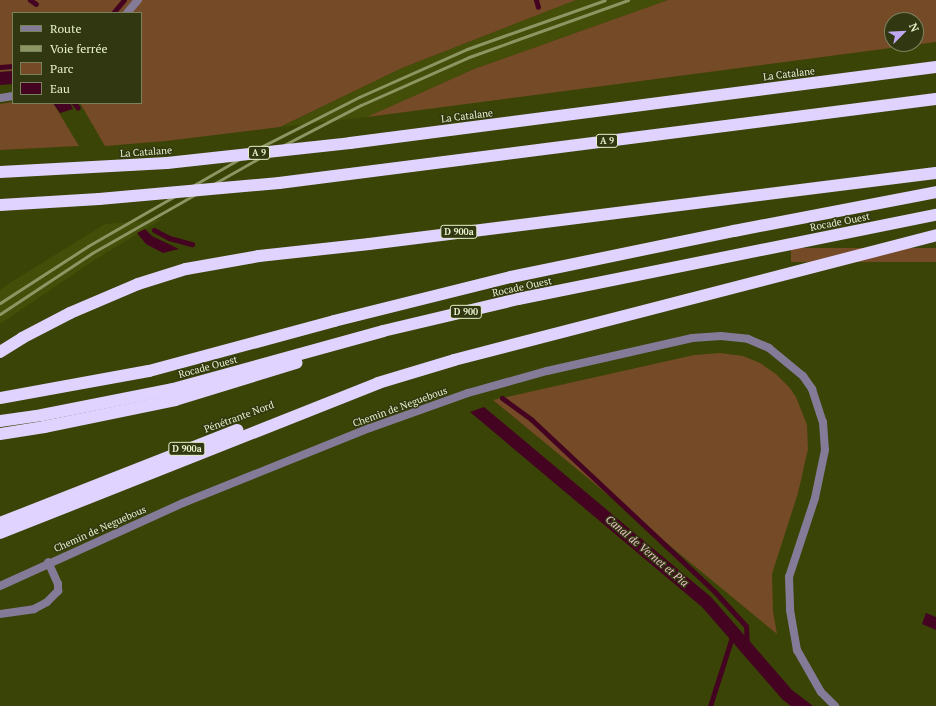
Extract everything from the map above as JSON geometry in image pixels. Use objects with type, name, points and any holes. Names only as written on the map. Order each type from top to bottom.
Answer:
[{"type":"highway","name":"La Catalane","points":[[0,172],[167,163],[350,143],[936,67]]},
{"type":"highway","name":"A 9","points":[[0,205],[99,199],[279,183],[936,99]]},
{"type":"highway","name":"D 900a","points":[[0,352],[22,338],[70,312],[138,284],[186,269],[259,256],[377,243],[936,173]]},
{"type":"highway","name":"Rocade Ouest","points":[[0,398],[149,371],[334,321],[512,277],[734,231],[936,192]]},
{"type":"highway","name":"Rocade Ouest","points":[[0,421],[42,415],[173,389],[383,331],[541,295],[936,215]]},
{"type":"highway","name":"D 900a","points":[[378,383],[484,352],[936,235]]},
{"type":"highway","name":"D 900","points":[[0,434],[44,427],[175,400],[286,367],[383,331]]},
{"type":"highway","name":"Pénétrante Nord","points":[[0,523],[277,415],[378,383]]},
{"type":"highway","points":[[0,533],[378,383]]},
{"type":"street","points":[[128,12],[138,0]]},
{"type":"street","points":[[0,98],[12,96]]},
{"type":"street","name":"Chemin de Neguebous","points":[[0,586],[48,562],[190,500],[370,428],[468,393],[547,371],[692,338],[721,336],[748,339],[769,348],[803,376],[812,389],[824,422],[825,450],[815,498],[789,577],[790,610],[798,650],[821,692],[835,706]]},
{"type":"street","points":[[0,614],[34,609],[47,602],[58,591],[58,584],[48,562]]},
{"type":"shaded area","points":[[576,0],[668,0],[474,69],[367,117],[281,127],[402,68]]},
{"type":"shaded area","points":[[162,219],[96,259],[0,324],[0,290],[8,284],[105,224]]},
{"type":"green space","points":[[0,0],[576,0],[402,68],[280,127],[166,141],[105,146],[81,104],[142,104],[142,12],[12,12],[12,71],[0,72]]},
{"type":"green space","points":[[668,0],[936,0],[936,42],[924,44],[924,12],[884,12],[884,49],[367,117],[474,69]]},
{"type":"green space","points":[[12,102],[12,104],[54,104],[79,146],[0,150],[0,104]]},
{"type":"green space","points":[[791,248],[936,248],[936,262],[791,262]]},
{"type":"green space","points":[[720,353],[743,356],[760,363],[776,374],[789,387],[796,397],[807,425],[808,449],[798,493],[772,574],[773,611],[777,634],[493,400],[694,355]]},
{"type":"water","points":[[12,71],[12,84],[0,85],[0,72]]},
{"type":"water","points":[[54,104],[70,104],[73,109],[60,113]]},
{"type":"water","points":[[145,229],[152,236],[179,249],[163,253],[146,244],[137,233]]},
{"type":"water","name":"Canal de Vernet et Pia","points":[[484,407],[711,597],[792,690],[813,706],[791,706],[783,700],[702,607],[470,412]]},
{"type":"water","points":[[926,613],[936,617],[936,630],[922,624]]},
{"type":"waterway","points":[[30,0],[36,4]]},
{"type":"waterway","points":[[114,12],[124,0]]},
{"type":"waterway","points":[[536,0],[538,7]]},
{"type":"waterway","points":[[0,67],[12,66]]},
{"type":"waterway","points":[[75,104],[78,108]]},
{"type":"waterway","points":[[154,230],[169,238],[192,244]]},
{"type":"waterway","points":[[502,398],[532,420],[715,592],[746,626],[747,644]]},
{"type":"waterway","points":[[710,706],[733,634]]},
{"type":"railway","points":[[0,303],[88,246],[253,151],[359,97],[467,49],[605,0]]},
{"type":"railway","points":[[0,314],[92,253],[259,158],[361,105],[469,57],[628,0]]}]
